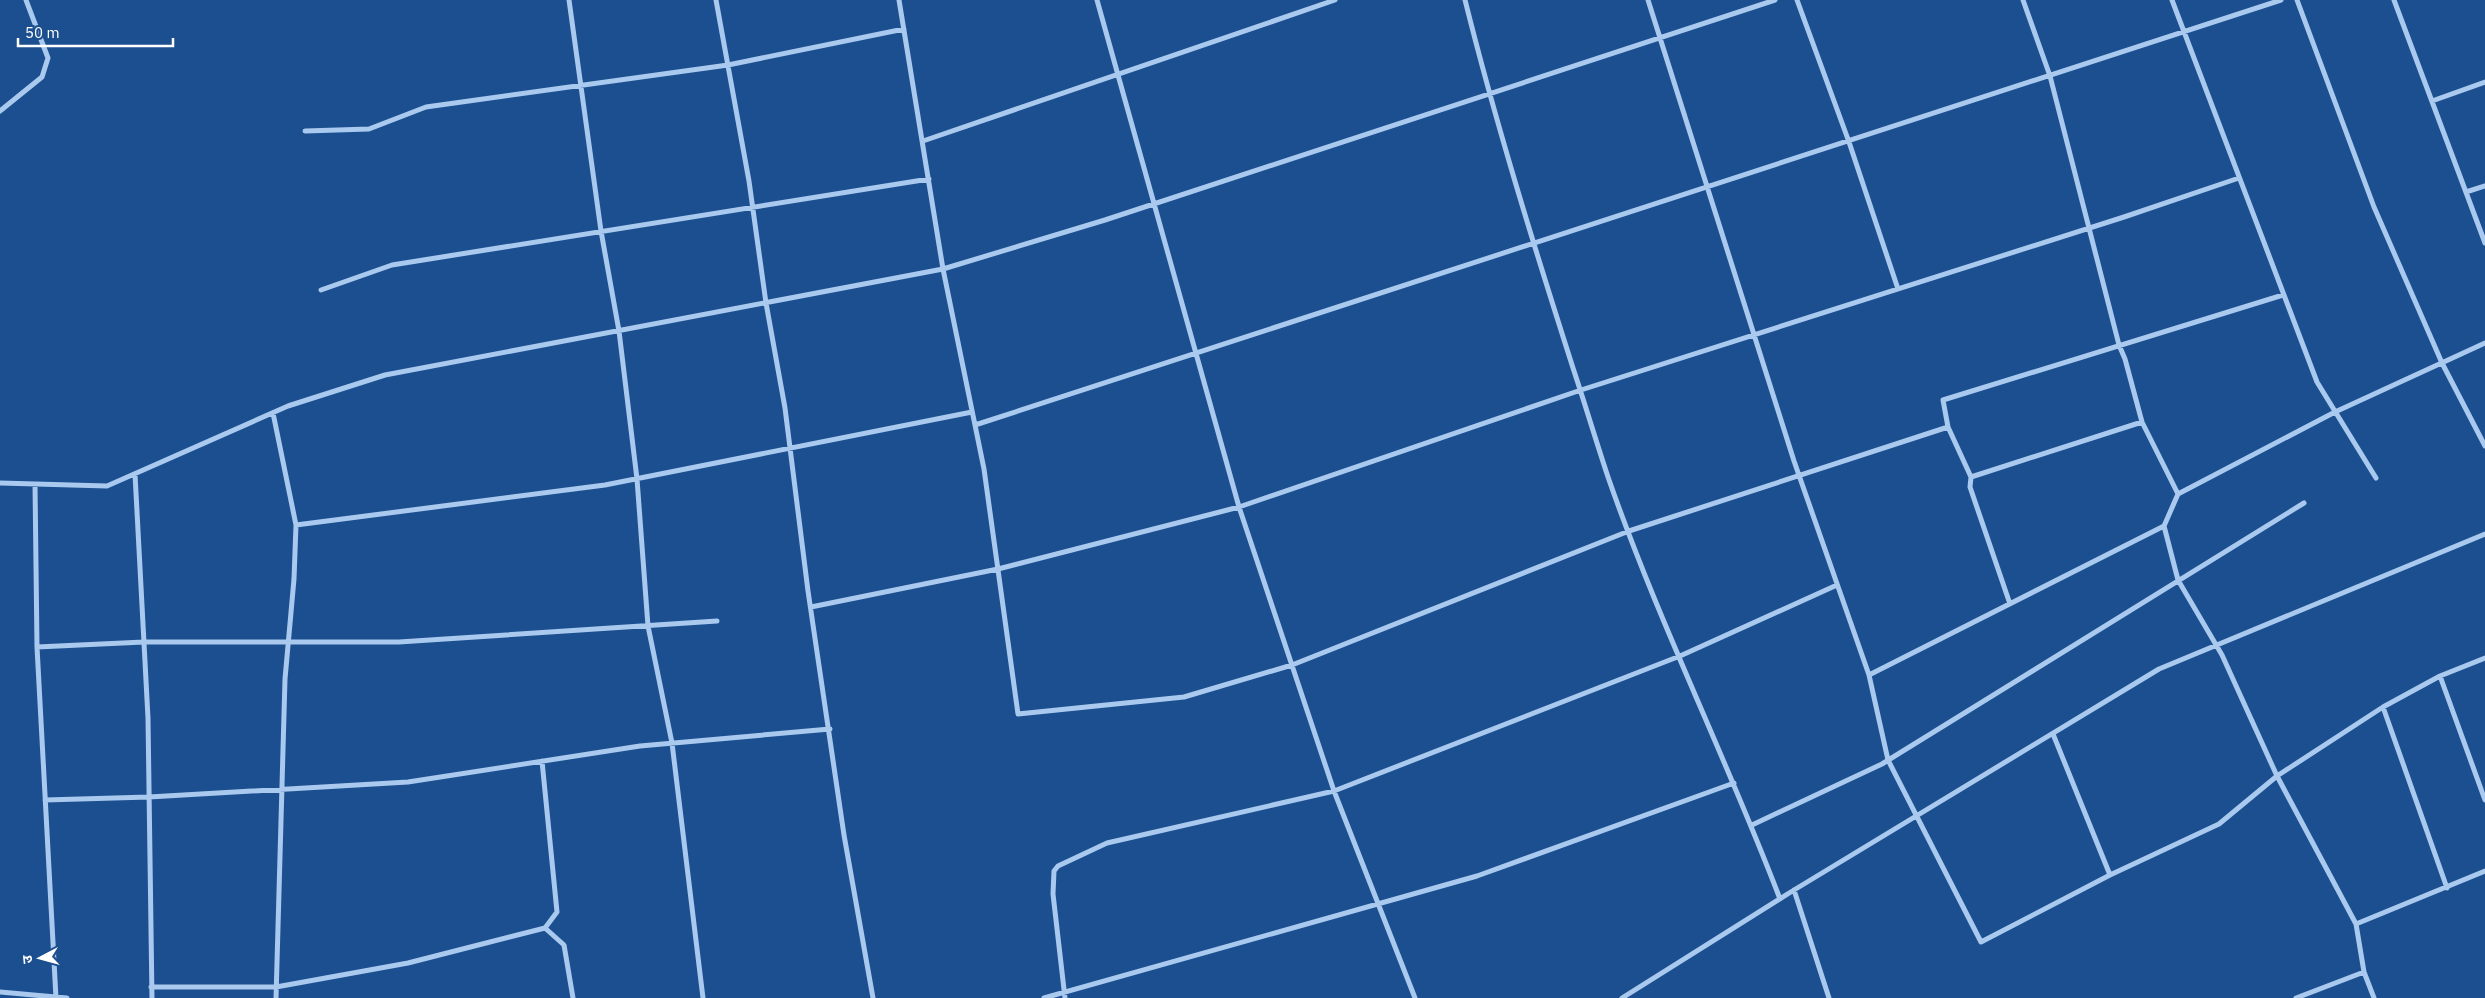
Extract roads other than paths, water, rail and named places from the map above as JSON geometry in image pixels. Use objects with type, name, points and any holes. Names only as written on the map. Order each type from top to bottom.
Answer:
[{"type":"street","points":[[0,111],[42,77],[48,58],[26,0]]},
{"type":"street","points":[[569,0],[601,231],[619,331],[637,479],[648,626],[672,743],[703,998]]},
{"type":"street","points":[[716,0],[752,207],[790,448],[844,834],[873,998]]},
{"type":"street","points":[[899,0],[943,269],[984,469],[1018,714],[1184,696],[1292,665],[1629,531],[1948,427]]},
{"type":"street","points":[[1098,0],[1239,507],[1334,791],[1415,998]]},
{"type":"street","points":[[923,141],[1118,75],[1241,30],[1335,0]]},
{"type":"street","points":[[1465,0],[1488,93],[1533,244],[1608,478],[1680,656],[1752,825],[1780,899]]},
{"type":"street","points":[[1648,0],[1753,335],[1869,675],[1888,760],[1981,942],[2110,875],[2219,824],[2277,776],[2383,707],[2440,676],[2485,658]]},
{"type":"street","points":[[0,483],[107,486],[273,413],[385,375],[943,269],[1155,204],[1775,0]]},
{"type":"street","points":[[1797,0],[1849,142],[1898,289]]},
{"type":"street","points":[[2023,0],[2050,76],[2119,345],[2125,359],[2142,422],[2178,494]]},
{"type":"street","points":[[2172,0],[2317,382],[2376,478]]},
{"type":"street","points":[[975,424],[1708,188],[2280,0]]},
{"type":"street","points":[[2297,0],[2374,208],[2442,363],[2485,446]]},
{"type":"street","points":[[2394,0],[2485,243]]},
{"type":"street","points":[[305,131],[369,129],[426,107],[728,65],[904,29]]},
{"type":"street","points":[[2432,101],[2485,82]]},
{"type":"street","points":[[811,607],[998,569],[1239,507],[1581,390],[2089,228],[2239,178]]},
{"type":"street","points":[[322,290],[392,265],[929,179]]},
{"type":"street","points":[[2466,192],[2485,186]]},
{"type":"street","points":[[2010,604],[1970,487],[1971,477],[1948,427],[1943,400],[2283,294]]},
{"type":"street","points":[[2374,998],[2364,972],[2356,924],[2277,776],[2216,645],[2178,580],[2164,526],[2178,494],[2335,412],[2485,343]]},
{"type":"street","points":[[296,525],[605,485],[972,412]]},
{"type":"street","points":[[273,413],[296,525],[285,679],[276,998]]},
{"type":"street","points":[[1971,477],[2142,422]]},
{"type":"street","points":[[135,474],[150,797],[152,998]]},
{"type":"street","points":[[35,484],[37,647],[56,997]]},
{"type":"street","points":[[1752,825],[1888,760],[2304,504]]},
{"type":"street","points":[[1869,675],[2164,526]]},
{"type":"street","points":[[1622,998],[1794,890],[2159,669],[2485,534]]},
{"type":"street","points":[[1065,995],[1053,894],[1054,871],[1058,866],[1106,843],[1334,791],[1680,656],[1838,586]]},
{"type":"street","points":[[37,647],[144,642],[399,642],[717,621]]},
{"type":"street","points":[[2440,676],[2485,800]]},
{"type":"street","points":[[2383,707],[2447,888]]},
{"type":"street","points":[[45,800],[150,797],[408,782],[640,746],[830,729]]},
{"type":"street","points":[[2053,734],[2110,875]]},
{"type":"street","points":[[152,987],[276,987],[408,963],[545,928],[558,912],[542,761]]},
{"type":"street","points":[[1044,998],[1065,995],[1477,876],[1734,783]]},
{"type":"street","points":[[2356,924],[2485,871]]},
{"type":"street","points":[[1794,890],[1829,998]]},
{"type":"street","points":[[545,928],[564,945],[573,998]]},
{"type":"street","points":[[2296,998],[2364,972]]},
{"type":"street","points":[[0,992],[67,998]]}]
